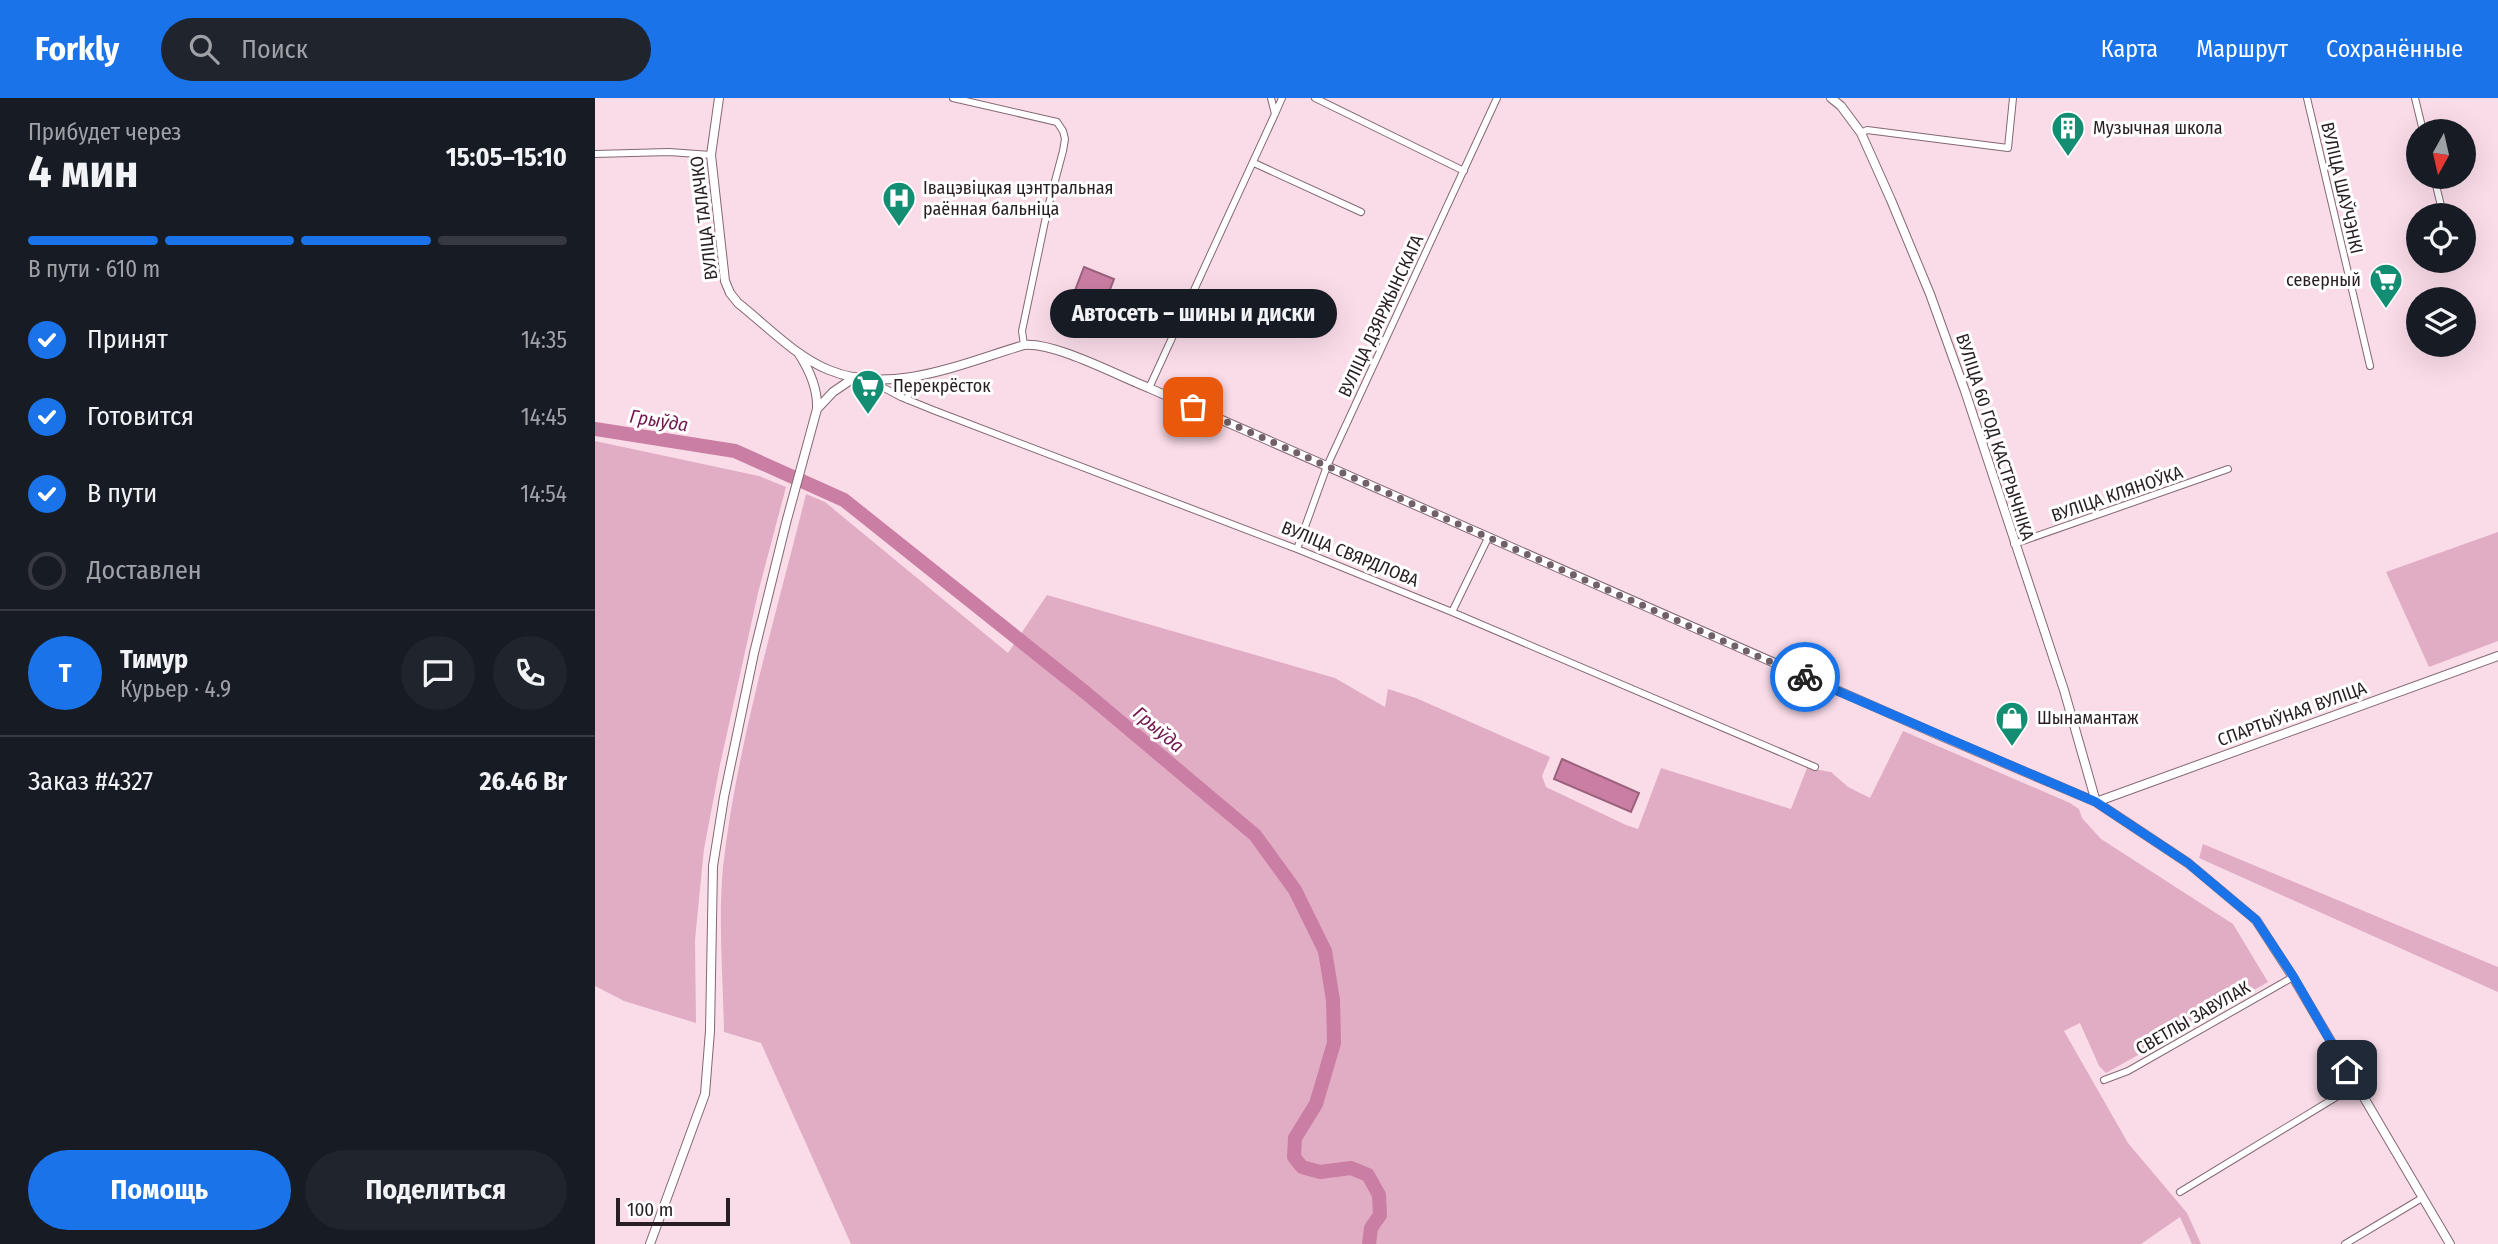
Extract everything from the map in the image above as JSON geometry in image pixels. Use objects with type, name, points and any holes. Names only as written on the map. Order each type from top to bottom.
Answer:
[{"type":"street","name":"ВУЛІЦА ТАЛАЧКО","points":[[719,98],[710,155],[722,264],[730,293],[797,352],[829,370]]},
{"type":"street","points":[[953,98],[1057,122],[1063,131],[1063,150],[1021,331],[1024,345]]},
{"type":"street","points":[[1271,98],[1275,114]]},
{"type":"street","points":[[1149,388],[1282,98]]},
{"type":"street","points":[[1315,98],[1464,171]]},
{"type":"street","name":"ВУЛІЦА ДЗЯРЖЫНСКАГА","points":[[1297,549],[1327,466],[1497,98]]},
{"type":"street","name":"ВУЛІЦА 60 ГОД КАСТРЫЧНІКА","points":[[1831,98],[1861,133],[1935,309],[1969,402],[2064,690],[2096,802]]},
{"type":"street","points":[[1861,133],[1867,130],[2008,148],[2013,98]]},
{"type":"street","name":"ВУЛІЦА ШАЎЧЭНКІ","points":[[2307,98],[2370,366]]},
{"type":"street","points":[[2414,98],[2420,119]]},
{"type":"street","points":[[595,154],[671,152],[710,155]]},
{"type":"street","points":[[1254,163],[1361,212]]},
{"type":"street","name":"ВУЛІЦА СВЯРДЛОВА","points":[[869,380],[924,375],[1024,345],[1034,344],[1054,349],[1149,388],[2096,802],[2188,863],[2256,920],[2293,976],[2450,1244]]},
{"type":"street","points":[[650,1244],[705,1094],[710,1031],[713,866],[724,797],[786,523],[817,409],[813,383],[797,352]]},
{"type":"street","name":"ВУЛІЦА СВЯРДЛОВА","points":[[829,370],[869,380],[908,400],[1297,549],[1815,767]]},
{"type":"street","points":[[817,409],[855,377]]},
{"type":"street","points":[[908,400],[910,377]]},
{"type":"street","name":"ВУЛІЦА КЛЯНОЎКА","points":[[2014,544],[2228,469]]},
{"type":"street","points":[[1452,612],[1488,538]]},
{"type":"street","name":"СПАРТЫЎНАЯ ВУЛІЦА","points":[[2096,802],[2498,656]]},
{"type":"street","name":"СВЕТЛЫ ЗАВУЛАК","points":[[2104,1080],[2128,1071],[2293,976]]},
{"type":"street","points":[[2180,1192],[2356,1084]]},
{"type":"street","points":[[2345,1244],[2422,1198]]},
{"type":"shaded area","points":[[1084,267],[1114,279],[1094,331],[1064,319]]},
{"type":"shaded area","points":[[595,441],[759,476],[786,487],[758,593],[704,849],[695,940],[696,1023],[624,1001],[595,986]]},
{"type":"shaded area","points":[[806,494],[825,502],[1008,653],[1047,595],[1335,678],[1385,707],[1388,689],[1416,698],[1550,757],[1542,776],[1546,787],[1638,829],[1661,768],[1791,809],[1807,768],[1831,772],[1848,787],[1870,798],[1903,731],[2070,803],[2079,809],[2082,818],[2101,839],[2233,924],[2268,982],[2106,1073],[2099,1066],[2080,1023],[2064,1031],[2128,1143],[2187,1213],[2201,1244],[2192,1244],[2180,1217],[2141,1244],[851,1244],[761,1043],[724,1032],[721,908],[729,820],[759,680]]},
{"type":"shaded area","points":[[2498,532],[2498,641],[2429,667],[2386,572]]},
{"type":"shaded area","points":[[1562,759],[1639,793],[1631,812],[1554,779]]},
{"type":"shaded area","points":[[2203,844],[2498,967],[2498,992],[2199,858]]},
{"type":"waterway","name":"Грыўда","points":[[595,429],[735,451],[844,500],[1086,693],[1255,835],[1295,890],[1325,951],[1333,1000],[1334,1043],[1316,1104],[1295,1138],[1294,1157],[1302,1167],[1320,1172],[1351,1168],[1368,1175],[1379,1195],[1380,1215],[1371,1228],[1369,1244]]},
{"type":"way so far","points":[[1193,407],[1805,677]]},
{"type":"place","name":"Музычная школа","points":[[2068,158]]},
{"type":"place","name":"Івацэвіцкая цэнтральная раённая бальніца","points":[[899,228]]},
{"type":"place","name":"северный","points":[[2386,310]]},
{"type":"place","name":"Автосеть – шины и диски","points":[[1193,407]]},
{"type":"place","name":"Перекрёсток","points":[[868,416]]},
{"type":"place","name":"Шынамантаж","points":[[2012,748]]},
{"type":"route","points":[[1805,677],[2096,802],[2188,863],[2256,920],[2293,976],[2347,1070]]}]
